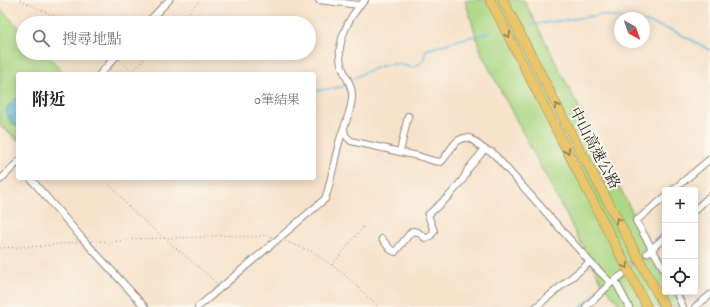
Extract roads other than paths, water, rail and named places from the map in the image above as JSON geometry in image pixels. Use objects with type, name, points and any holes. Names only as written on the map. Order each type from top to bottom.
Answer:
[{"type":"highway","name":"中山高速公路","points":[[490,0],[647,307]]},
{"type":"highway","name":"中山高速公路","points":[[504,0],[574,139],[665,306]]},
{"type":"street","points":[[154,16],[169,0]]},
{"type":"street","points":[[319,0],[359,5]]},
{"type":"street","points":[[198,307],[325,199],[352,100],[351,86],[342,66],[340,46],[359,5],[365,0]]},
{"type":"street","points":[[102,72],[113,60]]},
{"type":"street","points":[[400,152],[408,116]]},
{"type":"street","points":[[344,129],[346,135],[351,141],[400,152],[434,162],[441,162],[455,142],[465,137],[470,138],[484,149],[493,153],[590,262],[613,282],[629,307]]},
{"type":"street","points":[[382,239],[391,250],[395,252],[412,231],[418,232],[425,238],[432,236],[434,231],[428,215],[450,195],[484,149]]},
{"type":"street","points":[[677,187],[710,159]]},
{"type":"street","points":[[0,180],[16,165]]},
{"type":"street","points":[[32,180],[84,241],[145,307]]},
{"type":"street","points":[[698,207],[710,196]]},
{"type":"street","points":[[662,199],[636,221],[662,266]]},
{"type":"street","points":[[647,253],[662,240]]},
{"type":"street","points":[[536,307],[590,262]]},
{"type":"street","points":[[586,307],[622,275]]},
{"type":"street","points":[[677,295],[683,307]]},
{"type":"street","points":[[695,307],[710,295]]},
{"type":"water","points":[[16,98],[16,126],[12,123],[6,114],[8,106]]},
{"type":"waterway","points":[[530,25],[601,15],[614,17]]},
{"type":"waterway","points":[[650,23],[676,32],[710,50]]},
{"type":"waterway","points":[[350,81],[366,72],[385,65],[399,64],[413,68],[423,61],[426,50],[491,32]]},
{"type":"waterway","points":[[316,91],[342,87],[347,83]]},
{"type":"waterway","points":[[652,242],[662,234]]},
{"type":"waterway","points":[[611,279],[617,273]]},
{"type":"waterway","points":[[581,307],[601,288]]},
{"type":"tunnel","points":[[626,271],[647,253]]}]
